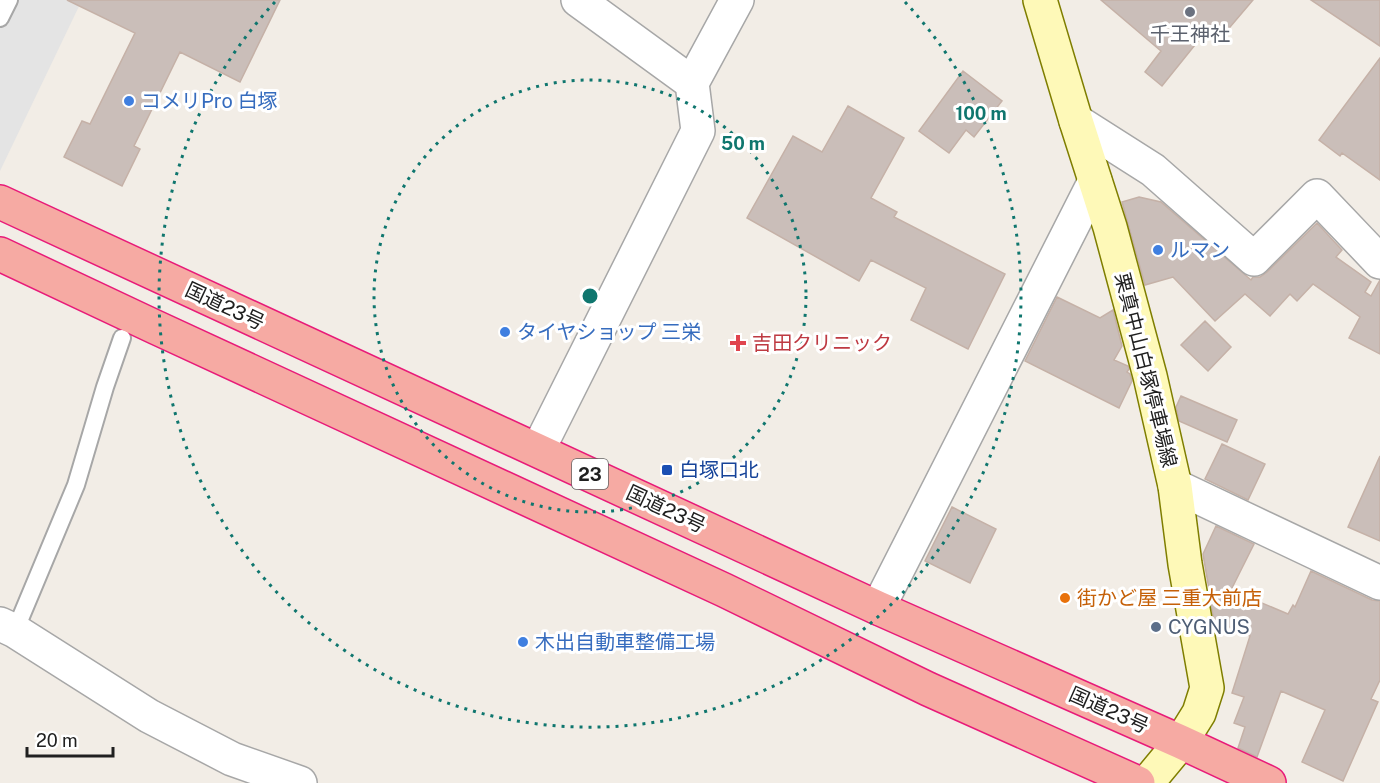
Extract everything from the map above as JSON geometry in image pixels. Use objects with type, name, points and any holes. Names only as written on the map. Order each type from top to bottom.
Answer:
[{"type":"highway","name":"国道23号","points":[[0,202],[878,608],[1269,783]]},
{"type":"highway","name":"23","points":[[0,254],[724,590],[928,688],[1138,783]]},
{"type":"main road","name":"栗真中山白塚停車場線","points":[[1040,0],[1110,227],[1150,376],[1175,486],[1185,564],[1207,688],[1199,713],[1181,742],[1147,783]]},
{"type":"street","points":[[578,0],[692,83]]},
{"type":"street","points":[[538,450],[698,130],[692,83],[737,0]]},
{"type":"street","points":[[1076,121],[1153,170],[1254,259],[1317,196],[1380,262]]},
{"type":"street","points":[[878,608],[1095,181]]},
{"type":"street","points":[[1175,486],[1380,583]]},
{"type":"street","points":[[8,628],[148,716],[232,759],[300,783]]},
{"type":"lane","points":[[0,18],[9,0]]},
{"type":"lane","points":[[8,628],[76,485],[122,338]]},
{"type":"shaded area","points":[[0,0],[82,0],[0,171]]},
{"type":"building","name":"コメリPro 白塚","points":[[67,0],[280,0],[240,82],[180,52],[134,146],[140,149],[122,186],[64,157],[82,121],[90,124],[135,33]]},
{"type":"building","points":[[1101,0],[1253,0],[1225,33],[1215,24],[1209,31],[1207,30],[1162,86],[1145,72],[1161,51]]},
{"type":"building","points":[[1311,0],[1380,0],[1380,46]]},
{"type":"building","points":[[1380,58],[1380,180],[1342,153],[1340,156],[1319,140]]},
{"type":"building","points":[[963,71],[1002,101],[974,137],[966,130],[949,153],[919,131]]},
{"type":"building","points":[[848,106],[904,138],[871,198],[897,212],[894,217],[1005,274],[968,349],[911,320],[926,288],[871,260],[859,281],[747,218],[793,136],[822,152]]},
{"type":"building","points":[[1139,197],[1161,202],[1251,280],[1267,272],[1317,223],[1342,250],[1336,257],[1371,282],[1365,292],[1371,296],[1380,280],[1380,354],[1349,338],[1360,317],[1313,284],[1297,301],[1290,294],[1270,316],[1245,294],[1215,321],[1173,277],[1145,285],[1122,202]]},
{"type":"building","points":[[1057,297],[1100,318],[1113,310],[1122,346],[1114,360],[1128,366],[1127,372],[1132,381],[1119,408],[1025,361]]},
{"type":"building","points":[[1205,321],[1231,347],[1208,371],[1181,345]]},
{"type":"building","points":[[1181,396],[1237,420],[1227,442],[1179,421],[1176,407]]},
{"type":"building","points":[[1222,444],[1265,464],[1248,500],[1205,479]]},
{"type":"building","points":[[1380,456],[1380,541],[1348,527]]},
{"type":"building","points":[[952,507],[996,529],[970,583],[925,561]]},
{"type":"building","points":[[1216,526],[1254,544],[1231,590],[1288,614],[1293,605],[1295,607],[1311,571],[1372,600],[1380,601],[1380,680],[1371,699],[1378,702],[1343,781],[1302,762],[1325,710],[1281,691],[1257,757],[1238,748],[1245,727],[1234,723],[1244,697],[1232,693],[1250,636],[1214,620],[1211,606],[1213,602],[1203,554]]},
{"type":"place","name":"千王神社","points":[[1190,12]]},
{"type":"place","name":"コメリPro 白塚","points":[[129,101]]},
{"type":"place","name":"ルマン","points":[[1158,250]]},
{"type":"place","name":"タイヤショップ 三栄","points":[[505,332]]},
{"type":"place","name":"吉田クリニック","points":[[738,343]]},
{"type":"place","name":"白塚口北","points":[[667,470]]},
{"type":"place","name":"街かど屋 三重大前店","points":[[1065,598]]},
{"type":"place","name":"CYGNUS","points":[[1156,627]]},
{"type":"place","name":"木出自動車整備工場","points":[[523,642]]}]
